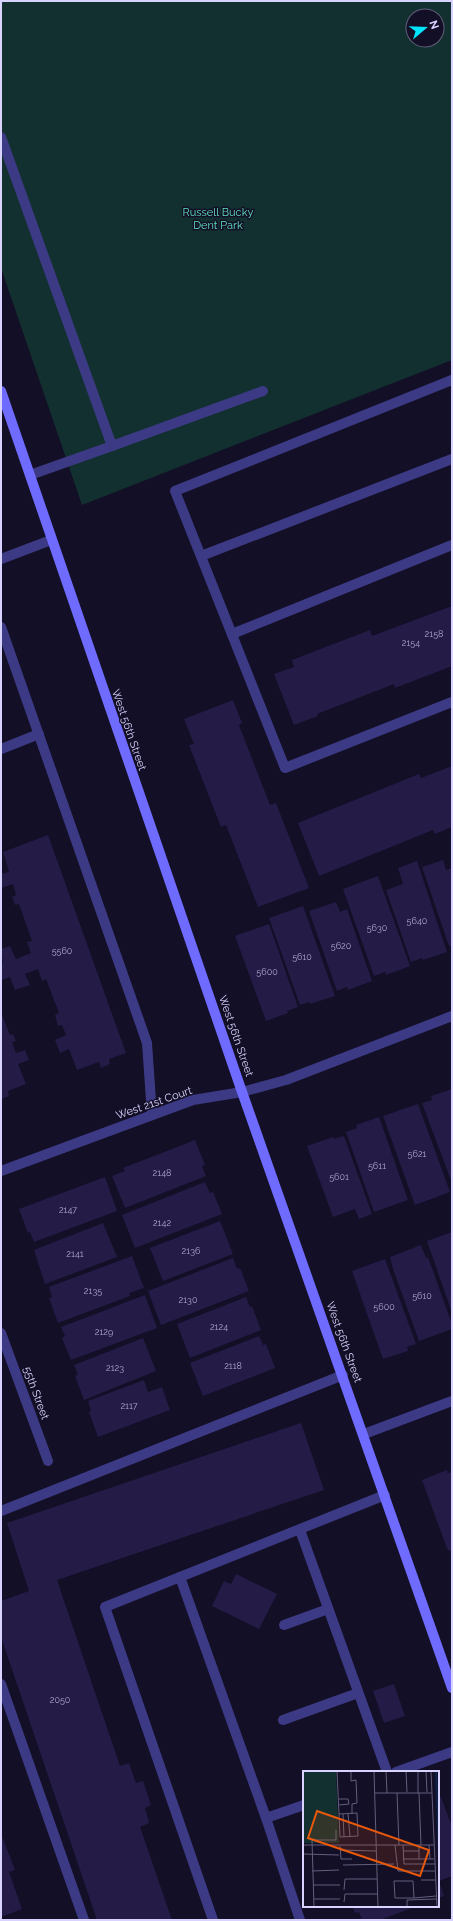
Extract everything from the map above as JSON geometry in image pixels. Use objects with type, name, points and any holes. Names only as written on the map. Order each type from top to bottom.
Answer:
[{"type":"street","points":[[1,137],[112,446]]},
{"type":"street","points":[[452,380],[175,491],[286,768],[452,702]]},
{"type":"street","name":"West 56th Street","points":[[1,391],[242,1092],[364,1434],[452,1688]]},
{"type":"street","points":[[30,475],[263,392]]},
{"type":"street","points":[[201,556],[452,459]]},
{"type":"street","points":[[1,559],[51,540]]},
{"type":"street","points":[[232,634],[452,545]]},
{"type":"street","points":[[1,627],[146,1043],[152,1116]]},
{"type":"street","points":[[1,749],[39,734]]},
{"type":"street","name":"West 21st Court","points":[[1,1171],[193,1100],[242,1092],[286,1080],[452,1016]]},
{"type":"street","name":"55th Street","points":[[1,1333],[48,1461]]},
{"type":"street","points":[[1,1511],[343,1375]]},
{"type":"street","points":[[364,1434],[452,1400]]},
{"type":"street","points":[[213,1920],[106,1607],[385,1496]]},
{"type":"street","points":[[300,1530],[387,1771]]},
{"type":"street","points":[[180,1577],[266,1818],[300,1920]]},
{"type":"street","points":[[284,1625],[328,1609]]},
{"type":"street","points":[[1,1684],[84,1920]]},
{"type":"street","points":[[283,1720],[358,1693]]},
{"type":"street","points":[[399,1771],[452,1752]]},
{"type":"street","points":[[266,1818],[303,1805]]},
{"type":"green space","name":"Russell Bucky Dent Park","points":[[1,1],[452,1],[452,360],[82,505],[1,268]]},
{"type":"building","points":[[452,606],[452,666],[395,688],[394,684],[317,714],[318,716],[294,725],[274,674],[294,667],[292,660],[370,630],[372,636]]},
{"type":"building","points":[[233,700],[242,723],[239,725],[270,805],[276,803],[309,888],[258,907],[226,825],[221,827],[189,745],[194,744],[184,719]]},
{"type":"building","points":[[452,766],[452,827],[435,834],[433,830],[319,876],[298,823],[419,774],[421,778]]},
{"type":"building","points":[[48,835],[126,1053],[109,1059],[110,1064],[101,1068],[99,1062],[77,1070],[69,1049],[60,1053],[55,1040],[66,1035],[62,1025],[58,1026],[55,1015],[59,1013],[46,979],[42,981],[38,969],[25,974],[30,985],[15,990],[10,977],[1,980],[1,964],[3,963],[1,949],[10,946],[16,959],[31,953],[27,942],[32,941],[19,904],[15,905],[12,897],[16,895],[13,884],[1,888],[1,874],[9,872],[3,852]]},
{"type":"building","points":[[443,860],[446,870],[452,868],[452,945],[449,946],[422,867]]},
{"type":"building","points":[[417,861],[447,952],[423,960],[422,958],[411,962],[386,890],[403,884],[398,868]]},
{"type":"building","points":[[378,876],[410,966],[386,975],[385,972],[374,976],[343,889]]},
{"type":"building","points":[[336,902],[340,912],[347,909],[372,981],[348,990],[347,987],[337,991],[309,911]]},
{"type":"building","points":[[303,906],[335,996],[310,1004],[309,1002],[300,1005],[269,918]]},
{"type":"building","points":[[269,924],[298,1007],[287,1011],[288,1013],[266,1021],[235,936]]},
{"type":"building","points":[[1,1012],[10,1035],[13,1034],[16,1041],[12,1042],[16,1053],[25,1050],[29,1060],[18,1064],[26,1084],[8,1091],[9,1096],[1,1099]]},
{"type":"building","points":[[452,1089],[452,1183],[422,1103],[432,1100],[431,1096]]},
{"type":"building","points":[[418,1104],[450,1192],[415,1205],[383,1116]]},
{"type":"building","points":[[379,1117],[408,1200],[374,1212],[346,1132],[357,1128],[356,1125]]},
{"type":"building","points":[[344,1136],[372,1214],[359,1219],[355,1209],[333,1217],[307,1146],[333,1137],[334,1139]]},
{"type":"building","points":[[195,1140],[205,1165],[202,1166],[206,1176],[125,1208],[112,1176],[125,1171],[123,1168]]},
{"type":"building","points":[[105,1177],[117,1211],[34,1242],[30,1232],[28,1233],[19,1209]]},
{"type":"building","points":[[205,1182],[210,1193],[213,1192],[222,1214],[135,1248],[122,1215]]},
{"type":"building","points":[[220,1221],[233,1254],[163,1281],[150,1248]]},
{"type":"building","points":[[103,1223],[117,1257],[45,1284],[34,1250]]},
{"type":"building","points":[[452,1232],[452,1313],[427,1241]]},
{"type":"building","points":[[421,1245],[426,1258],[428,1257],[452,1324],[452,1329],[419,1341],[390,1257]]},
{"type":"building","points":[[132,1256],[144,1288],[129,1293],[130,1296],[58,1323],[49,1298],[52,1297],[49,1287]]},
{"type":"building","points":[[233,1258],[237,1269],[240,1268],[249,1291],[161,1325],[148,1291]]},
{"type":"building","points":[[385,1259],[416,1344],[407,1347],[408,1351],[383,1359],[352,1271]]},
{"type":"building","points":[[145,1295],[157,1328],[71,1360],[62,1338],[65,1336],[61,1327]]},
{"type":"building","points":[[246,1297],[250,1307],[252,1306],[261,1330],[190,1358],[177,1324]]},
{"type":"building","points":[[259,1336],[263,1345],[266,1344],[275,1368],[203,1396],[190,1363]]},
{"type":"building","points":[[143,1338],[156,1371],[84,1400],[75,1376],[78,1374],[74,1365]]},
{"type":"building","points":[[144,1380],[148,1392],[162,1387],[170,1410],[98,1437],[89,1412],[91,1411],[88,1401]]},
{"type":"building","points":[[301,1423],[324,1490],[57,1580],[120,1766],[129,1763],[136,1783],[143,1781],[151,1805],[145,1808],[149,1823],[140,1827],[172,1920],[97,1920],[1,1637],[1,1601],[29,1591],[7,1523]]},
{"type":"building","points":[[447,1470],[448,1473],[452,1472],[452,1550],[448,1551],[422,1480]]},
{"type":"building","points":[[236,1574],[277,1594],[259,1629],[212,1606],[224,1581],[231,1584]]},
{"type":"building","points":[[394,1684],[405,1716],[384,1723],[373,1691]]},
{"type":"building","points":[[441,1797],[452,1827],[452,1876],[439,1881],[439,1798]]},
{"type":"building","points":[[1,1834],[15,1870],[9,1872],[22,1909],[1,1917]]},
{"type":"building","points":[[439,1881],[444,1896],[439,1898]]},
{"type":"building","points":[[352,1907],[414,1907],[380,1920],[362,1920],[359,1912],[355,1913]]}]
